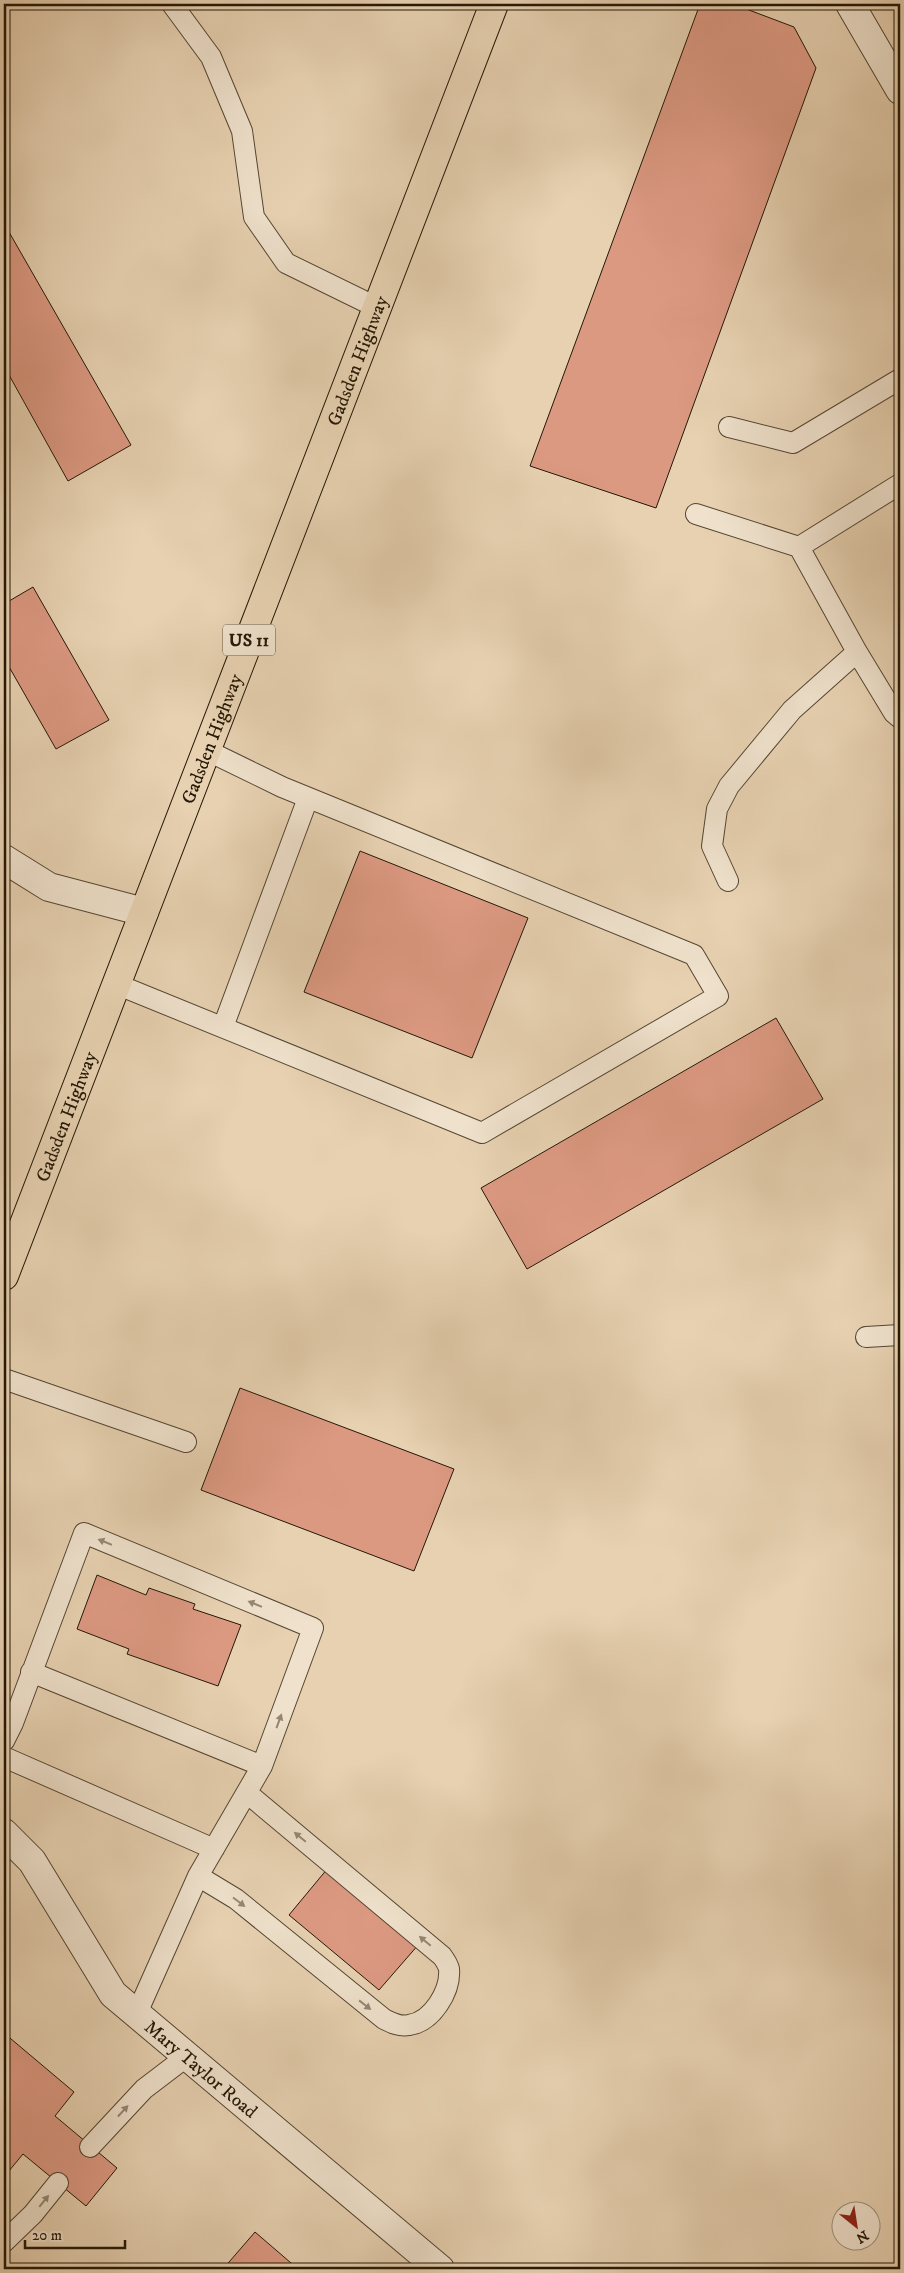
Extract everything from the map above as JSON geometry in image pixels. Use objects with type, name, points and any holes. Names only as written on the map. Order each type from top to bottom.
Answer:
[{"type":"main road","name":"Gadsden Highway","points":[[4,1276],[494,4]]},
{"type":"street","points":[[850,4],[900,90]]},
{"type":"street","points":[[4,858],[49,887],[144,912]]},
{"type":"street","name":"Mary Taylor Road","points":[[4,1833],[32,1861],[113,1994],[440,2269]]},
{"type":"lane","points":[[172,4],[211,57],[242,131],[254,217],[286,263],[378,308]]},
{"type":"lane","points":[[729,428],[793,443],[900,379]]},
{"type":"lane","points":[[799,547],[900,484]]},
{"type":"lane","points":[[696,514],[799,547],[857,652],[894,713],[900,718]]},
{"type":"lane","points":[[728,881],[712,846],[718,809],[729,786],[792,710],[857,652]]},
{"type":"lane","points":[[116,984],[482,1132],[718,996],[694,955],[308,798],[206,750]]},
{"type":"lane","points":[[223,1027],[308,798]]},
{"type":"lane","points":[[866,1337],[900,1335]]},
{"type":"lane","points":[[4,1379],[186,1442]]},
{"type":"lane","points":[[4,1741],[13,1723],[84,1533],[314,1628],[262,1766],[198,1876],[137,2013]]},
{"type":"lane","points":[[31,1672],[262,1766]]},
{"type":"lane","points":[[4,1757],[214,1849]]},
{"type":"lane","points":[[198,1876],[236,1899],[384,2019],[395,2024],[408,2026],[419,2022],[432,2011],[444,1996],[449,1981],[448,1967],[442,1956],[247,1793]]},
{"type":"lane","points":[[90,2146],[144,2089],[186,2057]]},
{"type":"lane","points":[[4,2242],[33,2214],[58,2183]]},
{"type":"building","points":[[700,4],[733,4],[794,27],[816,68],[656,508],[530,466]]},
{"type":"building","points":[[5,225],[131,445],[68,481],[4,366]]},
{"type":"building","points":[[33,587],[109,720],[56,749],[4,658],[4,604]]},
{"type":"building","points":[[360,851],[528,918],[472,1058],[304,992]]},
{"type":"building","points":[[776,1018],[823,1099],[527,1269],[481,1188]]},
{"type":"building","points":[[240,1388],[454,1469],[414,1571],[201,1490]]},
{"type":"building","points":[[97,1575],[146,1595],[149,1588],[195,1604],[193,1609],[241,1625],[218,1686],[127,1654],[129,1649],[77,1629]]},
{"type":"building","points":[[328,1868],[419,1944],[379,1990],[289,1915]]},
{"type":"building","points":[[4,2033],[74,2092],[55,2116],[117,2168],[86,2206],[23,2154],[4,2177]]},
{"type":"building","points":[[255,2232],[298,2269],[223,2269]]}]
